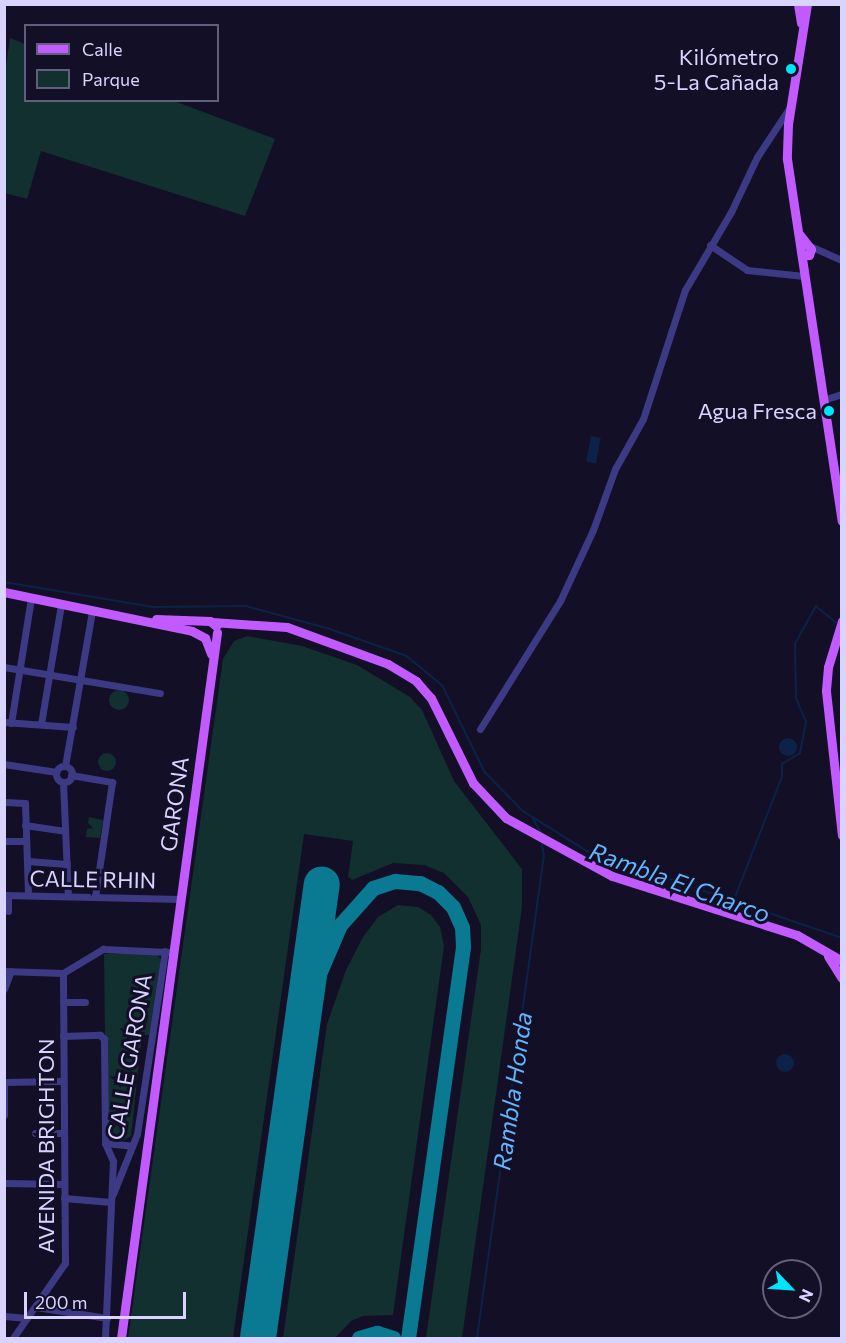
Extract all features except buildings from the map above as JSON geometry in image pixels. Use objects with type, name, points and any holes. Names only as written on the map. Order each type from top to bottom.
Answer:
[{"type":"main road","points":[[798,4],[802,25]]},
{"type":"main road","points":[[807,4],[802,25],[787,159],[797,231],[806,249],[804,276],[842,521]]},
{"type":"main road","points":[[4,592],[204,637],[212,638],[213,627]]},
{"type":"main road","points":[[124,618],[213,627]]},
{"type":"main road","points":[[842,621],[828,667],[826,691],[842,835]]},
{"type":"main road","points":[[211,659],[201,626],[213,627],[231,622],[287,627],[398,669],[431,698],[473,783],[506,818],[612,876],[788,931],[824,951],[840,964],[842,978]]},
{"type":"main road","name":"GARONA","points":[[121,1337],[169,953],[176,937],[211,659],[213,627]]},
{"type":"street","points":[[480,729],[560,601],[593,530],[615,469],[643,419],[681,299],[757,157],[792,105]]},
{"type":"street","points":[[710,245],[751,272],[804,276]]},
{"type":"street","points":[[806,249],[842,260]]},
{"type":"street","points":[[823,400],[842,394]]},
{"type":"street","points":[[31,598],[20,669],[8,722],[73,727]]},
{"type":"street","points":[[41,724],[61,604]]},
{"type":"street","points":[[4,764],[56,772],[65,766],[92,611]]},
{"type":"street","points":[[4,667],[160,693]]},
{"type":"street","points":[[65,766],[71,775],[112,782],[95,897]]},
{"type":"street","points":[[56,772],[63,782],[68,896]]},
{"type":"street","points":[[63,782],[71,775]]},
{"type":"street","points":[[4,802],[25,803],[28,895]]},
{"type":"street","points":[[25,825],[65,831]]},
{"type":"street","points":[[4,841],[26,841]]},
{"type":"street","points":[[27,861],[67,864]]},
{"type":"street","points":[[6,895],[8,911]]},
{"type":"street","name":"CALLE RHIN","points":[[6,895],[180,899]]},
{"type":"street","points":[[4,989],[8,971],[63,973],[96,951],[169,953]]},
{"type":"street","name":"CALLE GARONA","points":[[111,1202],[132,1146],[169,953]]},
{"type":"street","name":"AVENIDA BRIGHTON","points":[[13,1338],[64,1267],[63,973]]},
{"type":"street","points":[[63,1002],[85,1002]]},
{"type":"street","points":[[63,1036],[103,1037],[105,1143],[113,1161],[105,1335],[121,1337]]},
{"type":"street","points":[[4,1115],[4,1082],[63,1081]]},
{"type":"street","points":[[35,1133],[63,1133]]},
{"type":"street","points":[[105,1143],[132,1146]]},
{"type":"street","points":[[113,1161],[126,1163]]},
{"type":"street","points":[[4,1183],[63,1184]]},
{"type":"street","points":[[63,1198],[111,1202]]},
{"type":"street","points":[[36,1307],[107,1318]]},
{"type":"street","points":[[4,1316],[27,1318]]},
{"type":"green space","points":[[10,38],[24,44],[24,102],[177,102],[275,139],[245,216],[41,151],[27,199],[5,193],[4,80]]},
{"type":"green space","points":[[247,636],[302,646],[357,665],[410,697],[422,710],[454,781],[522,869],[522,907],[462,1338],[426,1338],[481,949],[481,925],[468,897],[444,873],[424,865],[393,863],[352,880],[348,877],[353,841],[304,834],[233,1338],[128,1338],[223,659],[234,641]]},
{"type":"green space","points":[[119,690],[126,693],[129,700],[126,707],[119,710],[112,707],[109,700],[112,693]]},
{"type":"green space","points":[[107,753],[113,756],[116,762],[113,768],[107,771],[101,768],[98,762],[101,756]]},
{"type":"green space","points":[[89,817],[103,820],[100,838],[86,837],[87,829],[93,828],[88,823]]},
{"type":"green space","points":[[398,905],[418,907],[431,915],[440,927],[444,946],[393,1315],[363,1316],[351,1321],[335,1338],[283,1338],[327,1024],[346,970],[363,937],[378,917]]},
{"type":"green space","points":[[104,954],[156,954],[161,959],[149,1035],[142,1035],[131,1136],[124,1140],[110,1137],[106,1126]]},
{"type":"water","points":[[591,436],[601,438],[596,463],[586,462]]},
{"type":"water","points":[[788,738],[794,741],[797,747],[794,753],[788,756],[782,753],[779,747],[782,741]]},
{"type":"water","points":[[781,1054],[789,1054],[794,1059],[792,1070],[781,1072],[776,1067],[776,1059]]},
{"type":"waterway","name":"Rambla El Charco","points":[[4,582],[153,607],[246,606],[330,629],[407,656],[443,686],[485,772],[523,811],[587,851],[842,938]]},
{"type":"waterway","points":[[734,900],[782,777],[782,764],[800,753],[806,722],[796,699],[795,644],[816,606],[836,622]]},
{"type":"waterway","name":"Rambla Honda","points":[[533,818],[541,832]]},
{"type":"waterway","name":"Rambla Honda","points":[[477,1338],[544,858],[542,844]]},
{"type":"taxiway","points":[[304,1009],[340,925],[373,888],[395,881],[420,883],[438,892],[453,907],[462,927],[463,947],[408,1338]]},
{"type":"taxiway","points":[[359,1338],[377,1333],[393,1338]]},
{"type":"runway","points":[[258,1338],[322,884]]},
{"type":"place","name":"Kilómetro 5-La Cañada","points":[[791,69]]},
{"type":"place","name":"Agua Fresca","points":[[829,411]]}]
